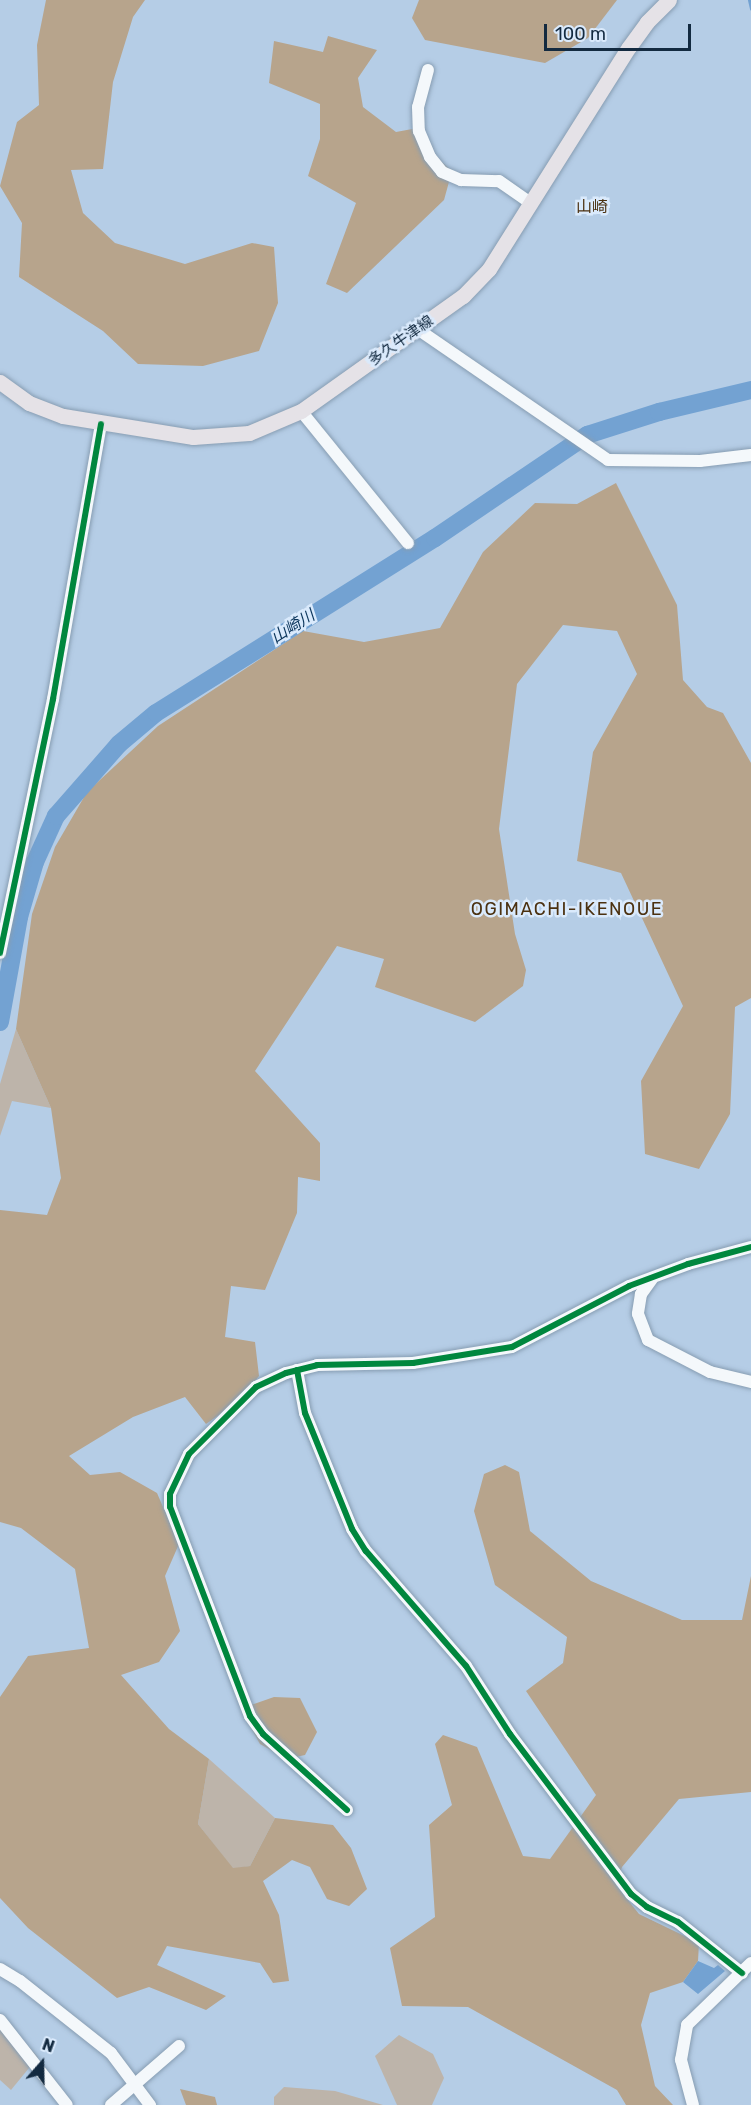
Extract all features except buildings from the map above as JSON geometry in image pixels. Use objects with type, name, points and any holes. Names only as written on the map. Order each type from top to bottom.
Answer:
[{"type":"main road","name":"多久牛津線","points":[[0,381],[29,403],[101,424],[222,437],[277,424],[301,411],[419,330],[463,296],[489,269],[629,47],[647,22],[669,0]]},
{"type":"street","points":[[428,70],[417,107],[419,131],[430,157],[442,172],[461,180],[499,181],[532,204]]},
{"type":"street","points":[[419,330],[568,433],[616,462],[700,461],[751,455]]},
{"type":"street","points":[[301,411],[408,543]]},
{"type":"street","points":[[0,953],[53,699],[101,424]]},
{"type":"street","points":[[347,1810],[263,1734],[250,1716],[170,1507],[170,1494],[181,1467],[200,1442],[256,1388],[297,1370],[343,1362],[413,1363],[512,1347],[540,1336],[596,1301],[688,1263],[751,1247]]},
{"type":"street","points":[[652,1279],[641,1294],[638,1314],[648,1340],[710,1372],[751,1382]]},
{"type":"street","points":[[297,1370],[305,1413],[352,1529],[366,1551],[466,1666],[510,1734],[631,1894],[647,1907],[678,1922],[748,1968],[687,2025],[681,2060],[693,2105]]},
{"type":"street","points":[[0,1970],[20,1981],[111,2053],[138,2084],[150,2105]]},
{"type":"street","points":[[0,2020],[67,2105]]},
{"type":"street","points":[[111,2105],[138,2084],[179,2046]]},
{"type":"shaded area","points":[[46,0],[145,0],[133,17],[113,82],[103,169],[71,170],[83,213],[115,243],[185,264],[252,243],[274,247],[278,303],[259,351],[203,366],[138,364],[103,331],[19,277],[22,223],[0,186],[17,122],[39,105],[37,45]]},
{"type":"shaded area","points":[[419,0],[617,0],[588,38],[545,63],[425,40],[412,18]]},
{"type":"shaded area","points":[[328,36],[377,50],[358,78],[363,107],[396,132],[423,127],[434,155],[452,171],[444,200],[347,293],[326,284],[356,203],[308,176],[320,139],[320,104],[269,83],[274,41],[323,52]]},
{"type":"shaded area","points":[[616,483],[677,605],[683,680],[707,707],[723,713],[751,763],[751,998],[735,1007],[730,1114],[699,1169],[645,1154],[641,1081],[683,1006],[621,873],[577,861],[593,752],[637,674],[617,631],[563,625],[517,684],[499,829],[515,934],[526,970],[523,986],[475,1022],[375,987],[384,959],[337,946],[255,1071],[320,1143],[320,1181],[298,1177],[297,1213],[265,1290],[231,1286],[225,1337],[255,1342],[259,1376],[239,1401],[206,1424],[185,1397],[133,1417],[69,1456],[90,1475],[120,1472],[157,1493],[179,1544],[165,1576],[180,1631],[159,1662],[121,1675],[169,1729],[209,1759],[198,1824],[233,1868],[250,1866],[275,1818],[333,1825],[351,1848],[367,1889],[349,1906],[327,1899],[310,1867],[292,1860],[263,1881],[279,1915],[289,1981],[273,1983],[260,1963],[167,1946],[157,1965],[226,1996],[206,2010],[149,1987],[117,1998],[28,1928],[0,1898],[0,1697],[28,1656],[89,1648],[75,1569],[21,1528],[0,1522],[0,1210],[47,1215],[61,1178],[51,1108],[16,1029],[32,914],[55,847],[87,792],[158,726],[303,631],[364,642],[440,628],[483,552],[535,503],[577,504]]},
{"type":"shaded area","points":[[16,1029],[51,1108],[12,1101],[0,1136],[0,1084]]},
{"type":"shaded area","points":[[505,1465],[519,1472],[530,1531],[591,1581],[682,1620],[742,1620],[751,1576],[751,1792],[679,1799],[622,1867],[616,1885],[639,1914],[699,1943],[698,1961],[683,1982],[650,1993],[641,2025],[655,2086],[673,2105],[626,2105],[617,2090],[468,2007],[402,2006],[390,1948],[435,1917],[429,1825],[452,1805],[435,1744],[443,1735],[477,1747],[523,1856],[550,1859],[596,1795],[526,1691],[563,1663],[567,1637],[495,1585],[474,1511],[484,1474]]},
{"type":"shaded area","points":[[274,1697],[300,1698],[317,1732],[305,1755],[287,1759],[260,1744],[245,1717],[251,1705]]},
{"type":"shaded area","points":[[209,1759],[275,1818],[250,1866],[233,1869],[198,1824]]},
{"type":"shaded area","points":[[0,2015],[38,2057],[11,2090],[0,2080]]},
{"type":"shaded area","points":[[399,2035],[433,2054],[444,2078],[432,2105],[397,2105],[375,2056]]},
{"type":"shaded area","points":[[284,2087],[335,2091],[383,2105],[274,2105],[274,2097]]},
{"type":"shaded area","points":[[180,2089],[215,2097],[217,2105],[186,2105]]},
{"type":"water","points":[[698,1961],[714,1968],[718,1965],[725,1971],[698,1994],[683,1982]]},
{"type":"waterway","points":[[749,0],[751,9]]},
{"type":"waterway","name":"山崎川","points":[[0,1022],[19,917],[35,862],[56,816],[119,744],[156,713],[435,538],[587,435],[659,412],[751,390]]},
{"type":"cycle path","points":[[0,953],[53,699],[101,424]]},
{"type":"cycle path","points":[[347,1810],[263,1734],[250,1716],[170,1507],[170,1494],[189,1454],[256,1387],[286,1373],[317,1365],[413,1363],[512,1347],[629,1286],[688,1264],[751,1247]]},
{"type":"cycle path","points":[[297,1370],[305,1413],[352,1529],[366,1551],[466,1666],[510,1734],[631,1894],[647,1907],[678,1922],[742,1973]]},
{"type":"district","name":"山崎","points":[[592,207]]},
{"type":"district","name":"OGIMACHI-IKENOUE","points":[[567,909]]}]
